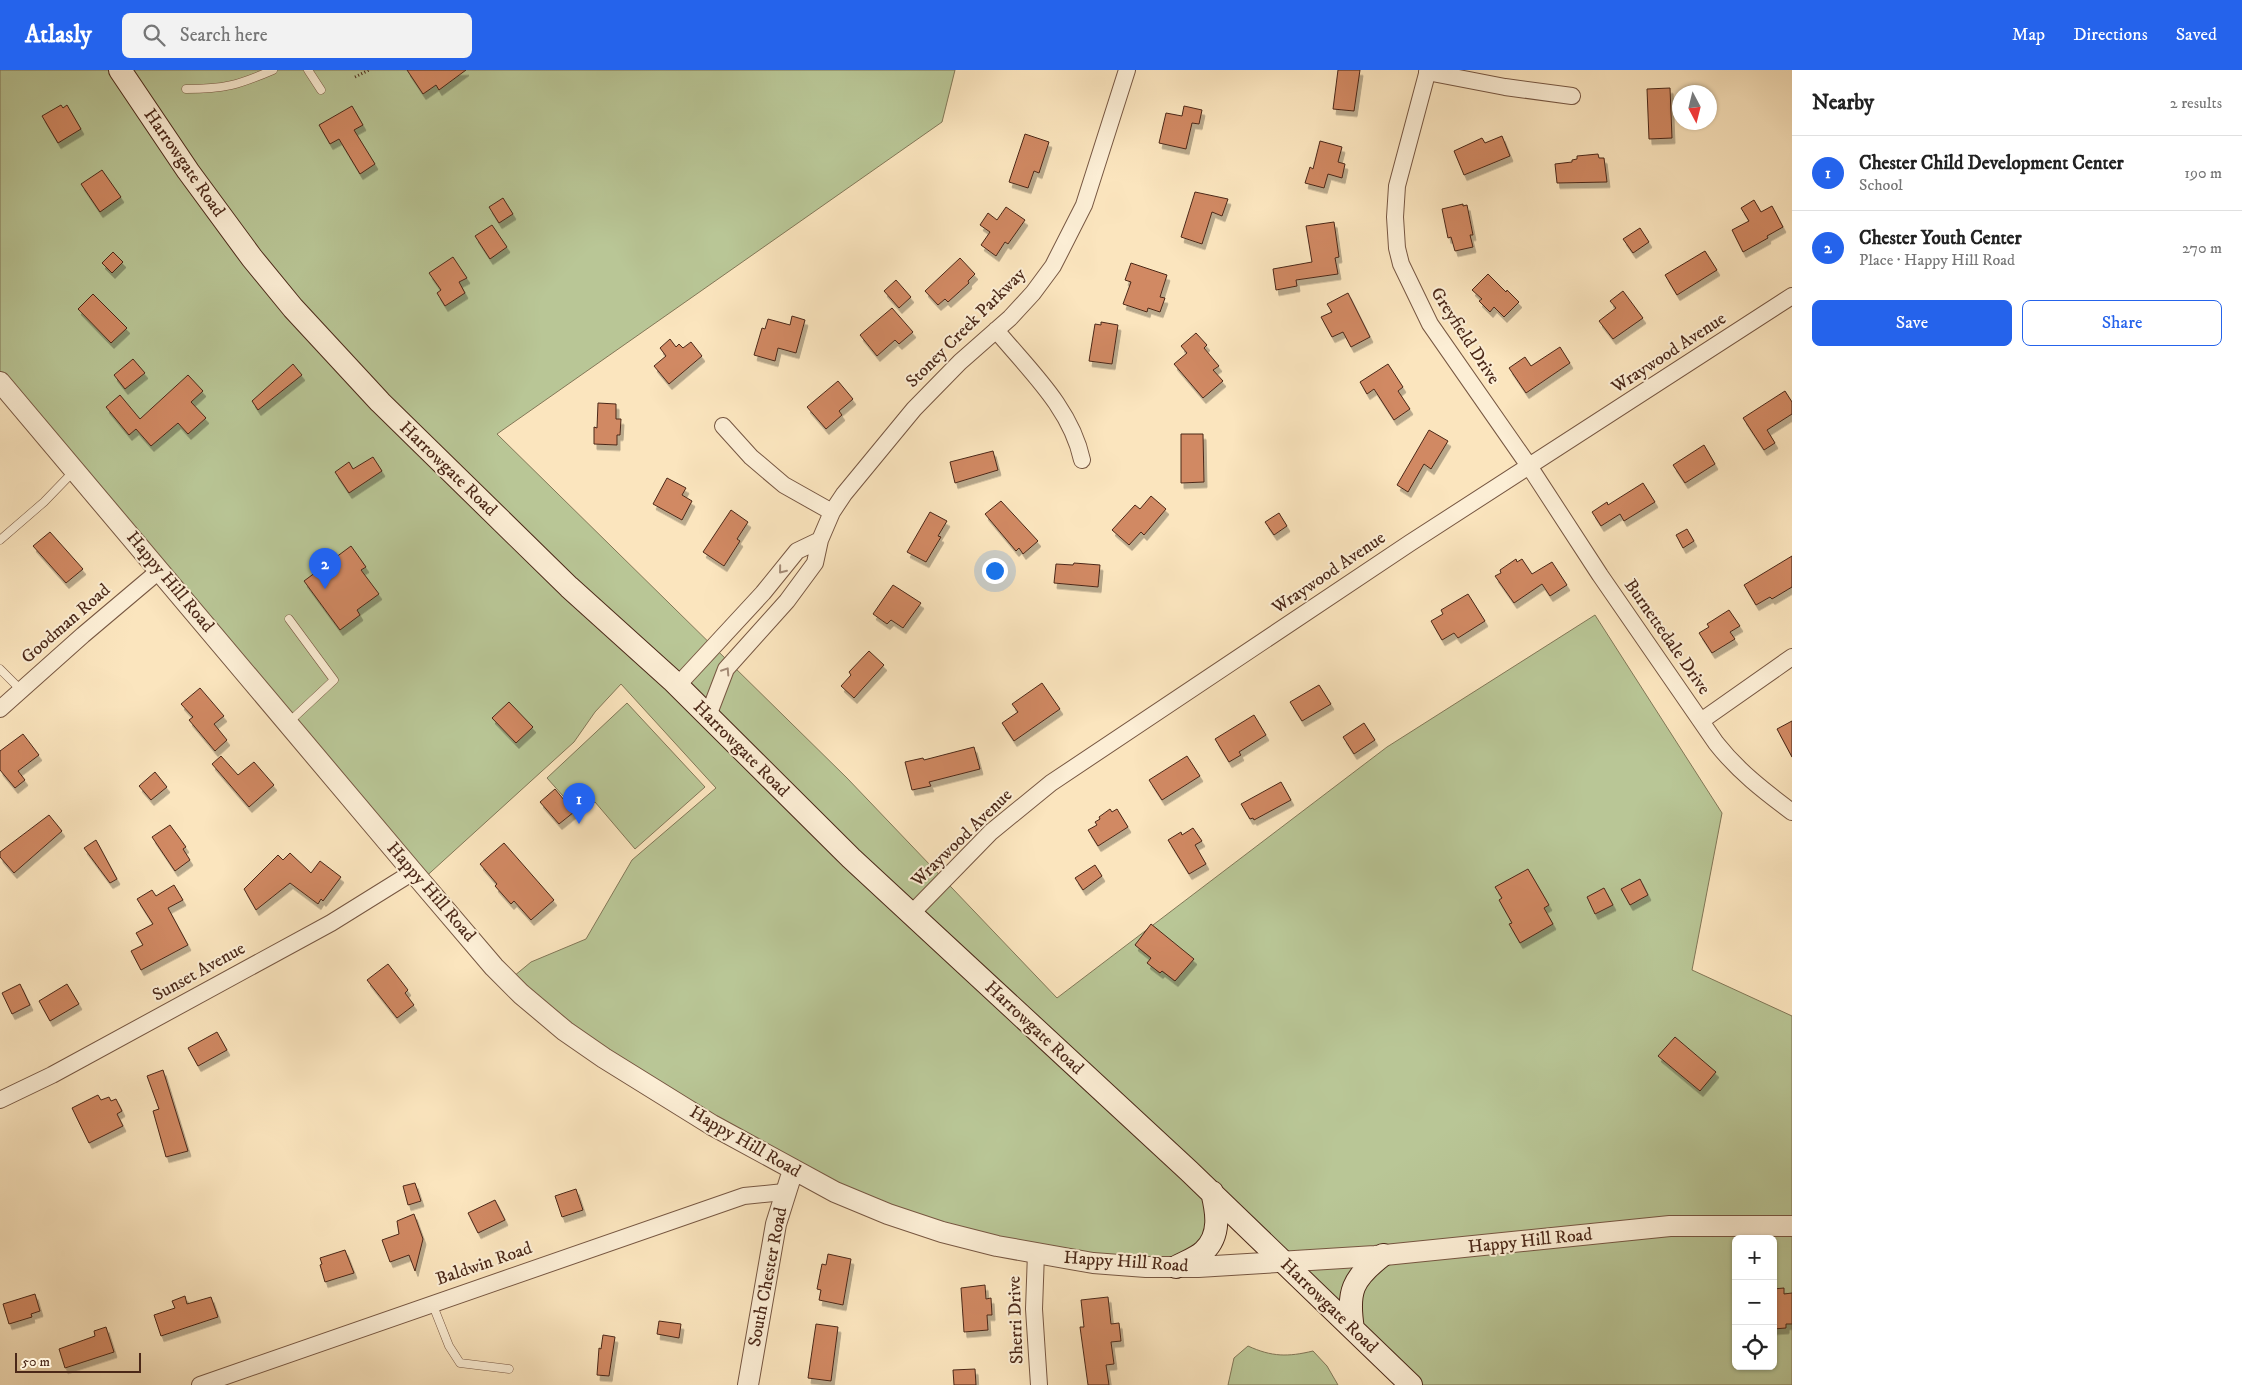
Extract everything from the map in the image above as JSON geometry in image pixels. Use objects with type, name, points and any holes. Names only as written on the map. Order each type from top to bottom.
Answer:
[{"type":"main road","name":"Harrowgate Road","points":[[120,70],[188,171],[252,258],[293,308],[380,402],[437,460],[569,587],[677,686],[844,851],[1212,1192],[1411,1385]]},
{"type":"main road","points":[[1176,1267],[1204,1252],[1214,1236],[1218,1215],[1212,1192]]},
{"type":"main road","points":[[1353,1329],[1350,1308],[1353,1289],[1364,1270],[1383,1255]]},
{"type":"street","name":"Stoney Creek Parkway","points":[[708,716],[726,669],[788,601],[815,563],[820,540],[832,512],[880,448],[914,409],[960,362],[1033,293],[1053,266],[1067,243],[1084,205],[1127,70]]},
{"type":"street","points":[[1427,71],[1505,87],[1572,96]]},
{"type":"street","name":"Greyfield Drive","points":[[1427,71],[1397,186],[1395,217],[1397,248],[1413,291],[1430,324],[1529,466]]},
{"type":"street","name":"Wraywood Avenue","points":[[912,914],[991,832],[1052,783],[1410,543],[1792,296]]},
{"type":"street","points":[[996,330],[1056,402],[1078,441],[1082,460]]},
{"type":"street","name":"Happy Hill Road","points":[[0,382],[76,470],[412,872],[494,967],[521,994],[565,1031],[604,1058],[712,1125],[835,1192],[888,1214],[942,1232],[1036,1253],[1094,1262],[1176,1267],[1383,1255],[1670,1226],[1792,1226]]},
{"type":"street","points":[[723,426],[751,457],[784,484],[832,512]]},
{"type":"street","name":"Burnettedale Drive","points":[[1529,466],[1600,575],[1732,763],[1755,784],[1792,812]]},
{"type":"street","points":[[677,686],[763,593],[797,551],[820,540]]},
{"type":"street","name":"Goodman Road","points":[[0,710],[160,570]]},
{"type":"street","points":[[1701,721],[1792,657]]},
{"type":"street","name":"Sunset Avenue","points":[[0,1100],[52,1075],[331,923],[412,872]]},
{"type":"street","name":"South Chester Road","points":[[748,1385],[776,1224],[792,1170]]},
{"type":"street","name":"Baldwin Road","points":[[200,1385],[744,1196],[784,1192]]},
{"type":"street","name":"Sherri Drive","points":[[1036,1253],[1034,1309],[1038,1385]]},
{"type":"lane","points":[[186,89],[214,89],[238,85],[272,70]]},
{"type":"lane","points":[[308,70],[322,90]]},
{"type":"lane","points":[[0,540],[44,502],[76,470]]},
{"type":"lane","points":[[288,619],[334,680],[288,723]]},
{"type":"lane","points":[[0,670],[21,690]]},
{"type":"lane","points":[[432,1304],[449,1346],[460,1363],[509,1369]]},
{"type":"path","points":[[355,77],[369,70]]},
{"type":"green space","points":[[0,70],[955,70],[942,122],[497,434],[847,778],[1057,998],[1148,929],[1135,945],[1151,958],[1148,963],[1160,973],[1162,971],[1175,981],[1193,959],[1152,926],[1387,747],[1595,615],[1722,813],[1692,970],[1792,1016],[1792,1385],[1411,1385],[1213,1193],[1214,1236],[1176,1267],[942,1232],[712,1125],[508,981],[531,962],[586,939],[632,860],[716,788],[621,684],[595,712],[574,742],[421,881],[0,384]]},
{"type":"green space","points":[[627,703],[705,787],[635,849],[595,802],[580,815],[547,778]]},
{"type":"green space","points":[[1248,1346],[1280,1355],[1313,1351],[1327,1366],[1338,1385],[1228,1385],[1234,1358]]},
{"type":"building","points":[[407,70],[466,70],[439,90],[436,85],[423,94]]},
{"type":"building","points":[[1338,70],[1360,70],[1354,111],[1333,109]]},
{"type":"building","points":[[1670,88],[1672,138],[1649,139],[1647,89]]},
{"type":"building","points":[[61,105],[63,108],[67,105],[81,129],[58,143],[42,116]]},
{"type":"building","points":[[352,106],[363,125],[354,130],[375,164],[360,174],[339,139],[330,144],[319,125]]},
{"type":"building","points":[[1184,106],[1202,110],[1199,124],[1192,123],[1186,149],[1159,143],[1166,113],[1182,116]]},
{"type":"building","points":[[1025,134],[1049,142],[1039,173],[1034,171],[1028,188],[1009,182]]},
{"type":"building","points":[[1502,136],[1510,156],[1464,175],[1454,151],[1482,138],[1485,143]]},
{"type":"building","points":[[1320,141],[1342,147],[1338,162],[1345,164],[1342,178],[1328,174],[1324,188],[1305,183],[1310,167],[1313,169]]},
{"type":"building","points":[[1598,154],[1599,158],[1604,158],[1607,182],[1557,183],[1555,164],[1572,162],[1572,160],[1577,159],[1577,156]]},
{"type":"building","points":[[102,170],[121,197],[100,212],[81,184]]},
{"type":"building","points":[[1195,192],[1228,199],[1222,216],[1212,212],[1202,244],[1181,237]]},
{"type":"building","points":[[503,198],[513,214],[499,223],[489,207]]},
{"type":"building","points":[[1754,200],[1761,212],[1772,206],[1783,227],[1743,252],[1732,230],[1749,221],[1741,208]]},
{"type":"building","points":[[1463,204],[1463,206],[1467,205],[1473,235],[1470,235],[1473,247],[1455,251],[1451,237],[1448,238],[1442,209]]},
{"type":"building","points":[[1006,207],[1025,220],[1008,244],[1005,242],[996,256],[981,245],[990,232],[980,225],[988,213],[997,220]]},
{"type":"building","points":[[1334,222],[1339,257],[1335,258],[1338,274],[1296,280],[1297,286],[1276,290],[1273,269],[1312,262],[1306,226]]},
{"type":"building","points":[[492,225],[507,247],[490,259],[475,236]]},
{"type":"building","points":[[1640,228],[1649,242],[1633,253],[1623,239]]},
{"type":"building","points":[[1705,251],[1717,270],[1677,295],[1665,275]]},
{"type":"building","points":[[113,252],[123,262],[112,273],[102,263]]},
{"type":"building","points":[[453,257],[467,278],[459,282],[465,293],[445,306],[437,293],[441,290],[429,273]]},
{"type":"building","points":[[960,258],[975,274],[968,281],[969,283],[948,302],[945,299],[938,305],[925,291]]},
{"type":"building","points":[[1131,263],[1167,275],[1160,297],[1165,298],[1160,312],[1148,308],[1147,312],[1123,304],[1131,282],[1125,280]]},
{"type":"building","points":[[1488,274],[1519,302],[1504,317],[1494,307],[1490,312],[1479,301],[1482,299],[1472,290]]},
{"type":"building","points":[[896,280],[911,297],[899,308],[884,291]]},
{"type":"building","points":[[1623,291],[1643,318],[1613,339],[1599,321],[1616,308],[1610,301]]},
{"type":"building","points":[[1348,293],[1370,337],[1351,347],[1343,332],[1332,337],[1321,317],[1332,312],[1327,304]]},
{"type":"building","points":[[93,294],[127,328],[111,343],[78,309]]},
{"type":"building","points":[[892,308],[913,332],[899,344],[895,340],[877,356],[860,335]]},
{"type":"building","points":[[792,316],[805,320],[796,353],[778,348],[775,361],[754,355],[762,328],[765,329],[768,319],[790,325]]},
{"type":"building","points":[[1101,322],[1118,325],[1112,364],[1089,361],[1095,324],[1101,325]]},
{"type":"building","points":[[1196,333],[1207,345],[1204,348],[1219,366],[1213,370],[1223,381],[1203,398],[1174,364],[1187,353],[1181,346]]},
{"type":"building","points":[[670,339],[676,347],[679,344],[683,348],[691,342],[702,356],[669,384],[654,366],[666,356],[660,348]]},
{"type":"building","points":[[1560,347],[1570,363],[1526,393],[1509,368],[1525,357],[1531,366]]},
{"type":"building","points":[[133,359],[145,373],[125,389],[114,375]]},
{"type":"building","points":[[293,364],[302,375],[258,410],[252,401]]},
{"type":"building","points":[[1388,364],[1403,387],[1398,391],[1410,409],[1394,420],[1374,389],[1367,394],[1360,382]]},
{"type":"building","points":[[188,375],[203,391],[191,402],[206,418],[188,434],[178,423],[151,446],[136,429],[129,435],[106,407],[120,395],[140,419]]},
{"type":"building","points":[[838,381],[853,399],[839,411],[842,415],[826,429],[807,407]]},
{"type":"building","points":[[1785,391],[1792,402],[1792,414],[1767,430],[1775,443],[1764,450],[1743,418]]},
{"type":"building","points":[[598,403],[616,404],[616,419],[621,419],[620,435],[617,435],[617,445],[594,444],[594,427],[597,428]]},
{"type":"building","points":[[1429,430],[1448,441],[1431,469],[1424,464],[1408,492],[1397,485]]},
{"type":"building","points":[[1181,434],[1203,434],[1204,482],[1181,483]]},
{"type":"building","points":[[1704,445],[1715,464],[1685,483],[1673,465]]},
{"type":"building","points":[[993,451],[998,470],[955,483],[950,462]]},
{"type":"building","points":[[373,457],[382,471],[349,493],[335,472],[349,462],[353,469]]},
{"type":"building","points":[[667,478],[686,488],[682,495],[692,501],[682,520],[653,504]]},
{"type":"building","points":[[1643,483],[1655,502],[1624,521],[1620,514],[1601,526],[1592,512],[1607,502],[1608,505]]},
{"type":"building","points":[[1151,496],[1166,509],[1144,535],[1141,532],[1129,545],[1112,530],[1135,505],[1140,509]]},
{"type":"building","points":[[1001,501],[1038,541],[1023,554],[1019,548],[1016,551],[985,514]]},
{"type":"building","points":[[731,510],[748,522],[737,539],[740,541],[724,566],[703,552]]},
{"type":"building","points":[[930,512],[947,521],[938,536],[941,537],[926,562],[907,552]]},
{"type":"building","points":[[1279,513],[1287,526],[1274,535],[1265,522]]},
{"type":"building","points":[[1687,529],[1694,541],[1683,548],[1676,535]]},
{"type":"building","points":[[50,532],[83,569],[66,583],[33,546]]},
{"type":"building","points":[[351,546],[366,567],[361,570],[379,594],[357,610],[360,615],[340,630],[304,581]]},
{"type":"building","points":[[1792,556],[1792,587],[1772,599],[1770,597],[1756,605],[1744,585]]},
{"type":"building","points":[[1516,559],[1517,562],[1522,559],[1532,574],[1552,562],[1567,585],[1550,596],[1542,584],[1514,603],[1495,576],[1501,573],[1500,570]]},
{"type":"building","points":[[1074,563],[1100,565],[1098,587],[1054,583],[1056,564],[1073,565]]},
{"type":"building","points":[[893,585],[921,603],[903,628],[891,620],[887,624],[873,614]]},
{"type":"building","points":[[1468,594],[1485,621],[1458,638],[1454,633],[1442,640],[1431,621],[1443,614],[1441,610]]},
{"type":"building","points":[[1729,610],[1740,626],[1730,632],[1735,639],[1712,653],[1699,633],[1709,627],[1707,624]]},
{"type":"building","points":[[869,651],[884,665],[854,698],[841,686],[851,675],[849,672]]},
{"type":"building","points":[[1042,683],[1060,709],[1014,741],[1002,723],[1018,712],[1012,704]]},
{"type":"building","points":[[1319,685],[1331,704],[1302,721],[1290,702]]},
{"type":"building","points":[[200,688],[224,716],[214,724],[227,740],[215,751],[189,720],[193,717],[181,704]]},
{"type":"building","points":[[509,702],[533,727],[516,743],[492,718]]},
{"type":"building","points":[[1254,715],[1266,735],[1239,752],[1241,755],[1229,762],[1215,739]]},
{"type":"building","points":[[1792,721],[1792,757],[1777,729]]},
{"type":"building","points":[[1364,723],[1375,740],[1354,754],[1343,737]]},
{"type":"building","points":[[23,734],[39,755],[18,771],[25,780],[15,788],[0,770],[0,751]]},
{"type":"building","points":[[974,747],[980,769],[929,782],[931,786],[912,790],[905,762],[923,758],[924,760]]},
{"type":"building","points":[[221,756],[238,775],[254,762],[274,785],[249,807],[212,764]]},
{"type":"building","points":[[1187,756],[1200,776],[1162,800],[1149,780]]},
{"type":"building","points":[[155,772],[167,787],[151,800],[139,786]]},
{"type":"building","points":[[1281,782],[1291,800],[1254,820],[1253,818],[1250,819],[1241,804]]},
{"type":"building","points":[[555,789],[574,812],[559,824],[540,802]]},
{"type":"building","points":[[1110,809],[1112,812],[1117,809],[1128,827],[1098,846],[1088,830],[1097,825],[1095,822],[1100,819],[1099,817]]},
{"type":"building","points":[[49,815],[62,831],[14,873],[0,857],[0,852]]},
{"type":"building","points":[[170,825],[186,847],[183,849],[190,860],[175,871],[152,837]]},
{"type":"building","points":[[1193,828],[1202,841],[1195,845],[1206,864],[1189,874],[1168,840],[1181,832],[1182,835]]},
{"type":"building","points":[[96,840],[117,879],[110,883],[84,848]]},
{"type":"building","points":[[504,843],[554,900],[531,920],[514,901],[511,904],[495,886],[497,884],[480,864]]},
{"type":"building","points":[[290,853],[311,873],[320,861],[341,877],[323,901],[321,899],[318,904],[290,883],[256,910],[244,889],[278,855],[283,860]]},
{"type":"building","points":[[1095,865],[1102,876],[1083,890],[1075,878]]},
{"type":"building","points":[[1528,869],[1549,905],[1544,908],[1553,924],[1520,943],[1509,924],[1512,923],[1499,900],[1502,898],[1495,887]]},
{"type":"building","points":[[1640,879],[1648,895],[1630,905],[1621,889]]},
{"type":"building","points":[[174,885],[183,900],[168,908],[188,945],[141,970],[131,951],[143,945],[136,933],[153,924],[137,899],[152,890],[156,896]]},
{"type":"building","points":[[1604,888],[1613,905],[1595,914],[1587,897]]},
{"type":"building","points":[[1151,924],[1194,959],[1175,981],[1147,963],[1151,958],[1135,945]]},
{"type":"building","points":[[388,964],[408,990],[405,993],[414,1005],[397,1018],[367,980]]},
{"type":"building","points":[[20,984],[30,1005],[12,1014],[2,993]]},
{"type":"building","points":[[67,984],[79,1004],[50,1021],[39,1001]]},
{"type":"building","points":[[217,1032],[227,1050],[198,1066],[188,1048]]},
{"type":"building","points":[[1675,1037],[1716,1072],[1700,1091],[1658,1056]]},
{"type":"building","points":[[163,1070],[188,1151],[166,1157],[153,1111],[159,1109],[147,1076]]},
{"type":"building","points":[[98,1095],[101,1100],[109,1097],[111,1101],[116,1099],[122,1111],[117,1114],[123,1126],[89,1143],[72,1108]]},
{"type":"building","points":[[415,1183],[421,1201],[408,1205],[403,1186]]},
{"type":"building","points":[[576,1189],[583,1210],[562,1217],[555,1196]]},
{"type":"building","points":[[495,1200],[505,1220],[478,1233],[468,1213]]},
{"type":"building","points":[[414,1214],[423,1239],[415,1271],[409,1255],[390,1262],[382,1240],[399,1234],[397,1221]]},
{"type":"building","points":[[345,1250],[354,1273],[325,1282],[320,1258]]},
{"type":"building","points":[[828,1254],[851,1259],[843,1305],[819,1300],[821,1290],[817,1289],[822,1264],[826,1265]]},
{"type":"building","points":[[985,1285],[986,1299],[991,1298],[992,1315],[987,1315],[988,1330],[964,1332],[961,1288]]},
{"type":"building","points":[[1784,1288],[1784,1294],[1792,1293],[1792,1324],[1786,1324],[1786,1328],[1777,1329],[1777,1289]]},
{"type":"building","points":[[35,1294],[40,1311],[31,1314],[32,1317],[9,1324],[3,1304]]},
{"type":"building","points":[[185,1296],[187,1304],[211,1297],[218,1317],[161,1336],[154,1315],[175,1308],[172,1301]]},
{"type":"building","points":[[1108,1297],[1111,1324],[1119,1323],[1121,1341],[1111,1342],[1114,1364],[1106,1365],[1109,1385],[1088,1385],[1080,1327],[1084,1327],[1081,1300]]},
{"type":"building","points":[[659,1321],[681,1324],[679,1338],[657,1334]]},
{"type":"building","points":[[816,1324],[838,1327],[831,1381],[808,1378]]},
{"type":"building","points":[[106,1327],[114,1352],[65,1368],[59,1349],[95,1336],[94,1331]]},
{"type":"building","points":[[603,1335],[615,1337],[609,1376],[597,1375],[599,1348],[601,1349]]},
{"type":"building","points":[[975,1369],[976,1385],[954,1385],[953,1370]]},
{"type":"place","name":"Chester Youth Center","points":[[325,589]]},
{"type":"place","name":"Chester Child Development Center","points":[[579,824]]}]
